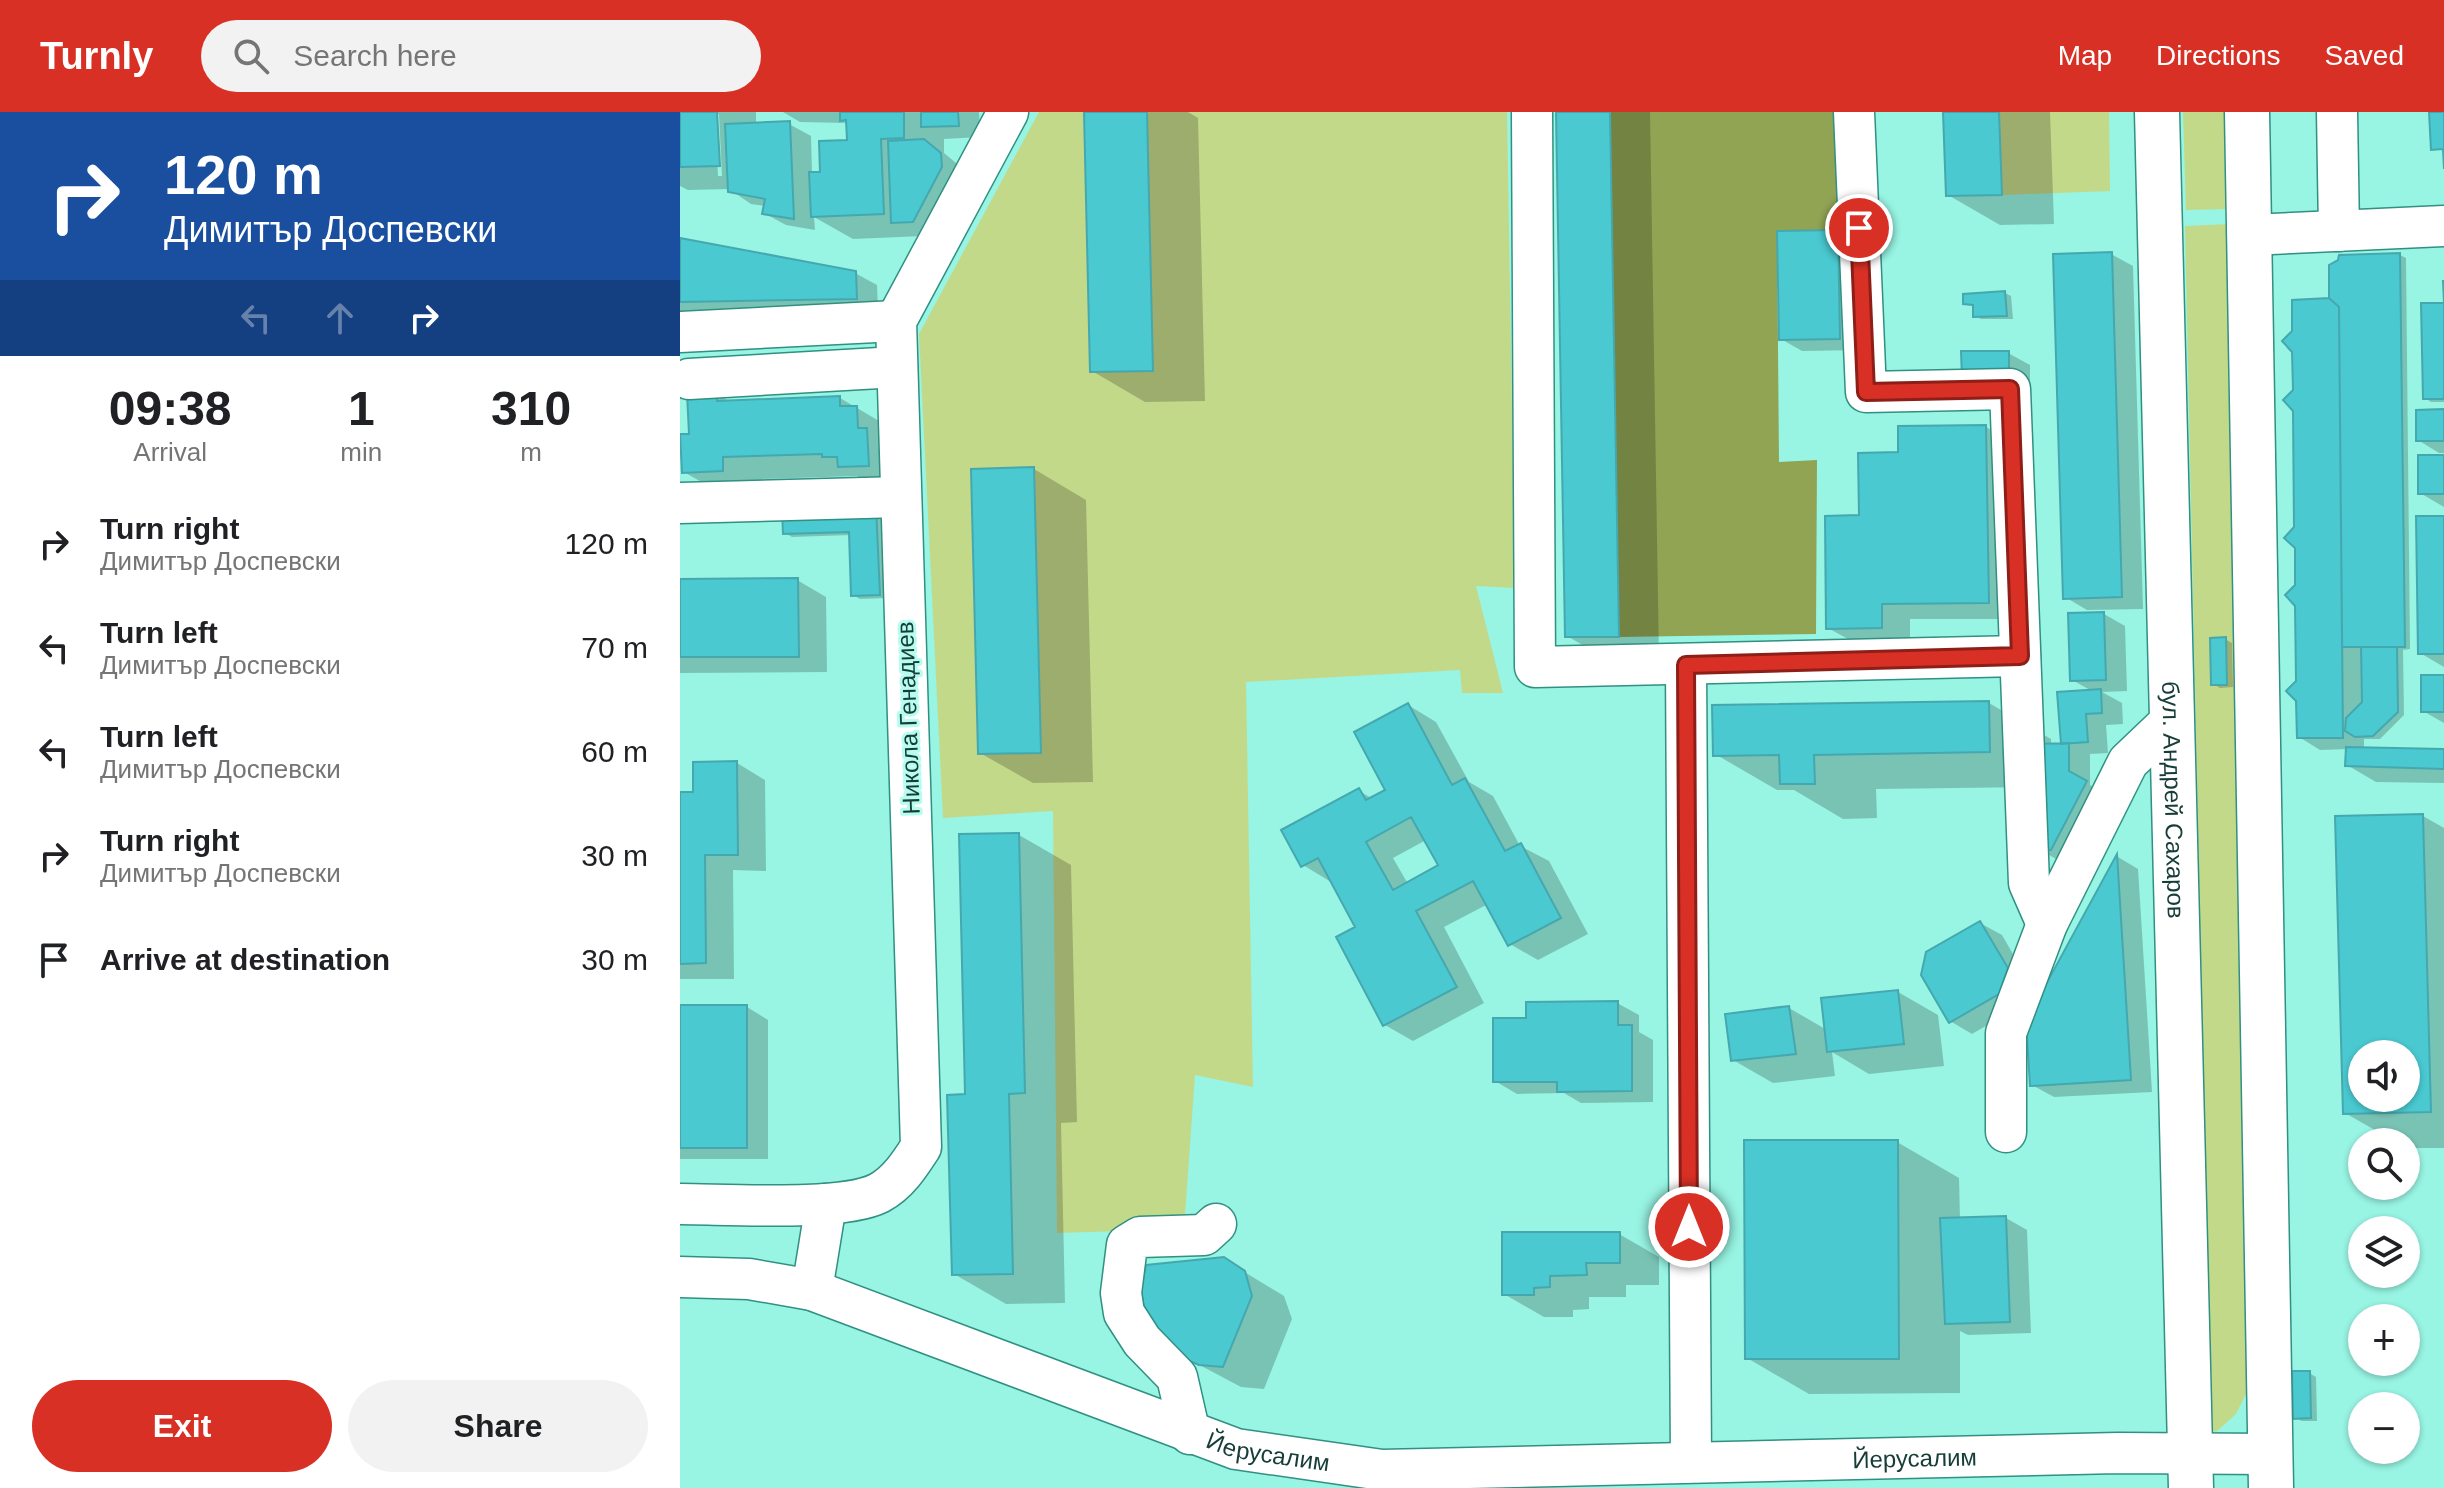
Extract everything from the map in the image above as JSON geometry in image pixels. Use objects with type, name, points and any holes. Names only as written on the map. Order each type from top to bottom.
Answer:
[{"type":"main road","name":"бул. Андрей Сахаров","points":[[2157,112],[2190,1470]]},
{"type":"main road","points":[[2247,112],[2271,1471]]},
{"type":"street","name":"Никола Генадиев","points":[[680,1204],[826,1204],[879,1193],[903,1174],[921,1147],[896,321],[1008,112]]},
{"type":"street","points":[[1532,112],[1535,667],[2020,656]]},
{"type":"street","points":[[1854,112],[1866,392],[2010,389],[2029,883],[2047,924]]},
{"type":"street","points":[[2337,112],[2339,231]]},
{"type":"street","points":[[2250,235],[2444,226]]},
{"type":"street","points":[[680,332],[896,321]]},
{"type":"street","points":[[689,379],[897,367]]},
{"type":"street","points":[[680,503],[901,497]]},
{"type":"street","points":[[1686,665],[1691,1462]]},
{"type":"street","points":[[2006,1132],[2006,1033],[2047,924],[2128,762],[2171,721]]},
{"type":"street","points":[[812,1290],[826,1204]]},
{"type":"street","points":[[1190,1434],[1177,1377],[1142,1341],[1124,1313],[1123,1268],[1127,1245],[1140,1237],[1204,1235],[1216,1224]]},
{"type":"street","name":"Йерусалим","points":[[680,1277],[749,1279],[812,1290],[1236,1449],[1382,1470],[1691,1462],[2271,1471]]},
{"type":"green space","points":[[1039,112],[1507,112],[1515,588],[1476,586],[1503,693],[1462,693],[1460,670],[1246,682],[1253,1087],[1195,1075],[1184,1229],[1057,1233],[1053,811],[943,818],[919,334]]},
{"type":"green space","points":[[1610,112],[1835,112],[1838,230],[1777,231],[1779,462],[1817,460],[1816,634],[1619,637]]},
{"type":"green space","points":[[1999,112],[2109,112],[2110,191],[2002,195]]},
{"type":"green space","points":[[2183,112],[2228,112],[2230,209],[2186,210]]},
{"type":"green space","points":[[2230,224],[2249,1388],[2236,1414],[2216,1432],[2211,1429],[2185,226]]},
{"type":"building","points":[[680,112],[717,112],[720,166],[680,167]]},
{"type":"building","points":[[840,112],[904,112],[904,138],[881,139],[884,214],[811,217],[809,172],[820,172],[819,141],[847,140],[846,120],[840,121]]},
{"type":"building","points":[[921,112],[958,112],[959,126],[921,127]]},
{"type":"building","points":[[1084,112],[1147,112],[1153,371],[1090,372]]},
{"type":"building","points":[[1556,112],[1610,112],[1619,637],[1565,637]]},
{"type":"building","points":[[1943,112],[1999,112],[2002,195],[1946,196]]},
{"type":"building","points":[[2429,112],[2444,112],[2444,169],[2443,149],[2431,150]]},
{"type":"building","points":[[790,121],[794,219],[762,214],[765,199],[728,192],[725,124]]},
{"type":"building","points":[[924,139],[941,153],[942,167],[913,222],[891,223],[888,141]]},
{"type":"building","points":[[1838,230],[1840,339],[1779,340],[1777,231]]},
{"type":"building","points":[[680,238],[856,271],[857,299],[680,302]]},
{"type":"building","points":[[2112,252],[2122,597],[2063,599],[2053,254]]},
{"type":"building","points":[[2400,253],[2405,647],[2342,647],[2339,307],[2329,298],[2329,265],[2338,260],[2339,255]]},
{"type":"building","points":[[2005,291],[2007,316],[1973,317],[1973,305],[1963,304],[1963,294]]},
{"type":"building","points":[[2329,298],[2339,307],[2343,738],[2297,738],[2296,701],[2286,691],[2296,681],[2295,606],[2285,595],[2295,585],[2295,548],[2284,538],[2294,527],[2293,411],[2283,400],[2293,390],[2292,352],[2282,341],[2292,331],[2292,300]]},
{"type":"building","points":[[2421,303],[2444,303],[2444,399],[2423,399]]},
{"type":"building","points":[[1961,351],[2009,351],[2009,377],[1962,378]]},
{"type":"building","points":[[717,392],[717,401],[840,396],[840,406],[857,406],[858,428],[867,428],[869,466],[838,467],[837,457],[822,457],[822,454],[723,457],[723,471],[682,473],[680,434],[689,434],[687,393]]},
{"type":"building","points":[[2444,409],[2444,441],[2416,441],[2416,410]]},
{"type":"building","points":[[1986,425],[1989,603],[1882,604],[1882,628],[1826,629],[1825,516],[1859,515],[1858,453],[1898,452],[1898,426]]},
{"type":"building","points":[[2418,455],[2444,455],[2444,494],[2418,494]]},
{"type":"building","points":[[1034,467],[1041,753],[978,754],[971,469]]},
{"type":"building","points":[[876,506],[880,595],[851,596],[849,532],[783,534],[782,510]]},
{"type":"building","points":[[2416,516],[2444,516],[2444,654],[2418,654]]},
{"type":"building","points":[[798,578],[799,657],[680,657],[680,579]]},
{"type":"building","points":[[2104,612],[2106,680],[2070,681],[2068,613]]},
{"type":"building","points":[[2226,637],[2227,685],[2211,685],[2210,638]]},
{"type":"building","points":[[2361,647],[2397,647],[2398,712],[2373,736],[2355,737],[2345,731],[2346,718],[2362,702]]},
{"type":"building","points":[[2421,675],[2444,675],[2444,712],[2421,712]]},
{"type":"building","points":[[2101,689],[2102,713],[2086,714],[2088,742],[2061,744],[2057,692]]},
{"type":"building","points":[[1989,701],[1990,752],[1814,755],[1815,784],[1780,784],[1779,755],[1713,756],[1712,705]]},
{"type":"building","points":[[1408,703],[1452,785],[1465,778],[1505,851],[1521,843],[1561,918],[1508,946],[1473,881],[1416,911],[1457,987],[1383,1026],[1336,937],[1355,927],[1318,858],[1301,867],[1281,830],[1359,788],[1366,800],[1385,790],[1354,732]],"holes":[[[1411,817],[1438,865],[1393,890],[1366,842]]]},
{"type":"building","points":[[2069,743],[2069,771],[2087,781],[2051,850],[2037,850],[2033,744]]},
{"type":"building","points":[[2346,747],[2444,749],[2444,769],[2345,766]]},
{"type":"building","points":[[737,761],[738,855],[705,855],[706,963],[680,964],[680,792],[693,792],[693,762]]},
{"type":"building","points":[[2423,814],[2431,1112],[2343,1114],[2335,816]]},
{"type":"building","points":[[1019,833],[1025,1093],[1009,1094],[1013,1274],[952,1275],[947,1095],[965,1094],[959,834]]},
{"type":"building","points":[[2117,854],[2131,1080],[2030,1086],[2026,1021]]},
{"type":"building","points":[[1980,921],[2008,968],[1999,994],[1949,1023],[1921,975],[1926,952]]},
{"type":"building","points":[[1898,990],[1904,1044],[1827,1052],[1821,998]]},
{"type":"building","points":[[1618,1001],[1618,1025],[1632,1025],[1632,1091],[1557,1092],[1557,1082],[1493,1082],[1493,1018],[1526,1018],[1526,1002]]},
{"type":"building","points":[[680,1005],[747,1005],[747,1148],[680,1148]]},
{"type":"building","points":[[1789,1006],[1796,1054],[1731,1061],[1725,1014]]},
{"type":"building","points":[[1744,1140],[1898,1140],[1899,1359],[1745,1359]]},
{"type":"building","points":[[2006,1216],[2010,1322],[1945,1324],[1940,1218]]},
{"type":"building","points":[[1502,1232],[1620,1232],[1620,1263],[1586,1263],[1587,1275],[1550,1276],[1550,1287],[1534,1288],[1534,1295],[1502,1295]]},
{"type":"building","points":[[1224,1257],[1245,1271],[1252,1296],[1223,1367],[1199,1365],[1175,1355],[1145,1315],[1141,1290],[1146,1265]]},
{"type":"building","points":[[2292,1371],[2310,1371],[2311,1418],[2293,1419]]},
{"type":"route","points":[[1689,1227],[1686,665],[2020,656],[2010,389],[1866,392],[1859,228]]}]
